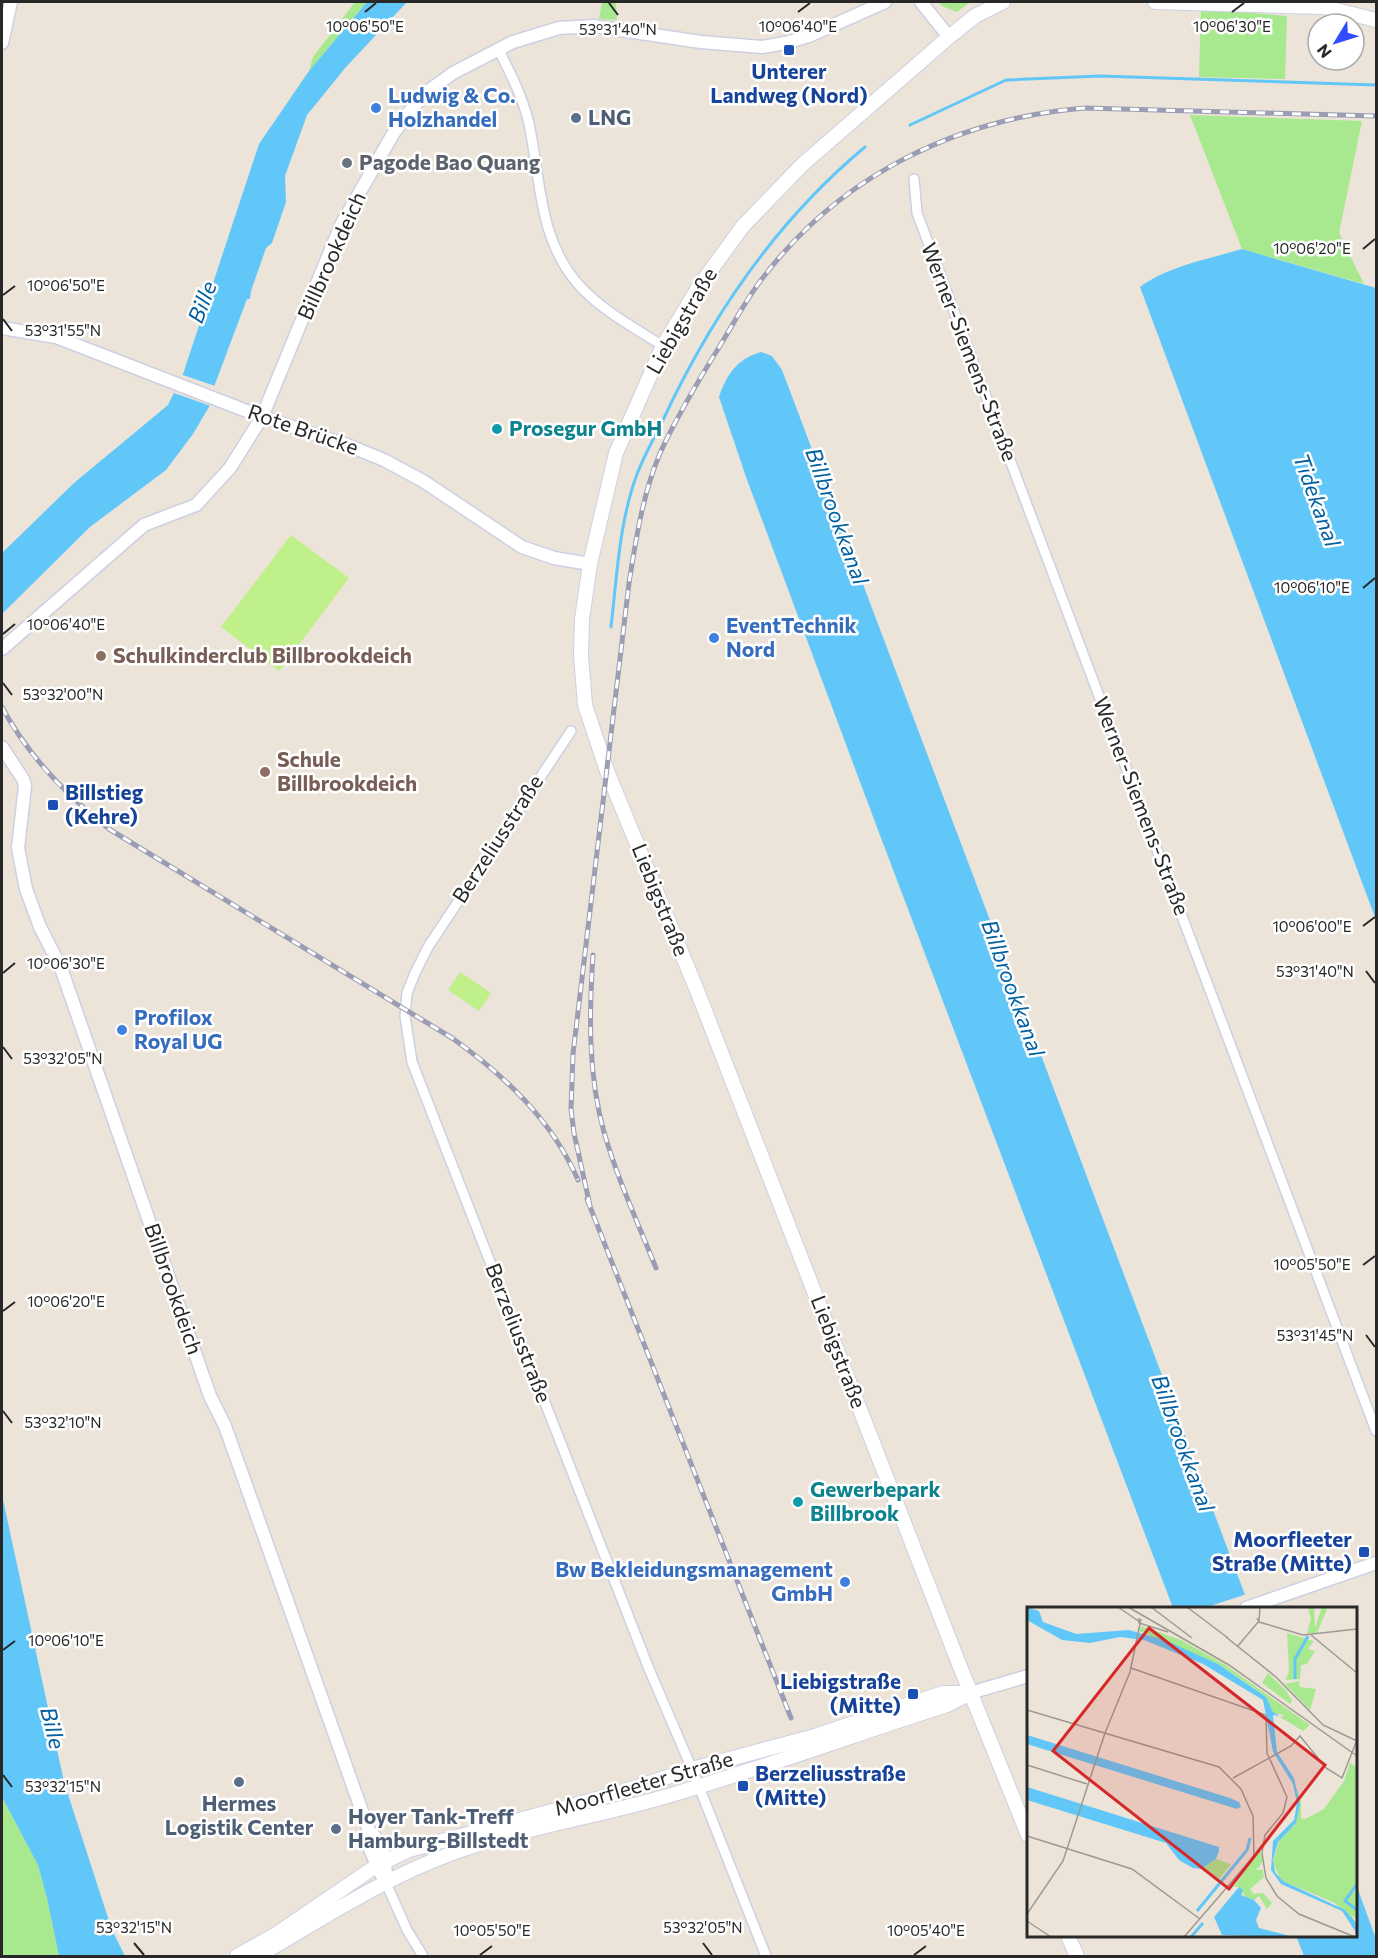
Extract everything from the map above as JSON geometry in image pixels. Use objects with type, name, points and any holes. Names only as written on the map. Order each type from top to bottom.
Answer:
[{"type":"main road","name":"Liebigstraße","points":[[1003,2],[989,8],[949,37],[803,164],[743,226],[715,263],[663,346],[616,453],[590,564],[582,619],[581,654],[583,691],[593,730],[614,789],[709,1021],[970,1693],[1027,1830]]},
{"type":"main road","points":[[1155,2],[1324,7],[1377,20]]},
{"type":"main road","name":"Moorfleeter Straße","points":[[237,1956],[275,1935],[381,1863],[409,1850],[815,1736],[943,1693],[970,1693]]},
{"type":"main road","name":"Moorfleeter Straße","points":[[258,1956],[386,1883],[449,1854],[474,1845],[698,1787],[947,1705],[970,1693]]},
{"type":"main road","points":[[1069,1937],[1077,1956]]},
{"type":"street","points":[[2,43],[11,2]]},
{"type":"street","name":"Billbrookdeich","points":[[2,649],[144,525],[196,505],[230,468],[262,417],[341,225],[393,134],[413,107],[431,89],[453,73],[498,48],[537,33],[559,28],[593,26],[701,42],[762,47],[809,36],[885,2]]},
{"type":"street","points":[[921,2],[949,37]]},
{"type":"street","points":[[498,48],[523,103],[529,124],[541,203],[554,246],[578,283],[598,303],[663,346]]},
{"type":"street","name":"Werner-Siemens-Straße","points":[[914,179],[920,222],[1377,1431]]},
{"type":"street","name":"Rote Brücke","points":[[2,328],[56,337],[262,417],[347,445],[384,460],[423,481],[522,547],[554,558],[590,564]]},
{"type":"street","name":"Berzeliusstraße","points":[[571,731],[428,947],[407,993],[405,1016],[412,1062],[649,1669],[692,1769],[766,1956]]},
{"type":"street","name":"Billbrookdeich","points":[[2,747],[23,779],[25,786],[18,848],[27,889],[44,938],[61,968],[207,1389],[225,1426],[369,1831],[366,1840],[381,1863],[386,1883],[407,1930],[423,1956]]},
{"type":"street","points":[[1249,1607],[1377,1563]]},
{"type":"street","name":"Moorfleeter Straße","points":[[970,1693],[1027,1677]]},
{"type":"green space","points":[[355,2],[367,2],[309,71],[313,57]]},
{"type":"green space","points":[[602,2],[616,2],[617,20],[599,19]]},
{"type":"green space","points":[[939,2],[970,2],[957,12],[942,6]]},
{"type":"green space","points":[[1201,9],[1287,16],[1285,79],[1199,77]]},
{"type":"green space","points":[[1190,115],[1362,121],[1339,233],[1364,284],[1242,249]]},
{"type":"green space","points":[[291,535],[349,578],[279,671],[221,627]]},
{"type":"green space","points":[[460,972],[491,993],[479,1011],[448,990]]},
{"type":"green space","points":[[2,1797],[38,1865],[59,1956],[2,1956]]},
{"type":"water","points":[[367,2],[407,2],[346,67],[307,115],[285,176],[286,202],[272,243],[266,248],[250,299],[247,299],[215,384],[209,407],[193,434],[166,470],[90,527],[2,614],[2,553],[74,483],[168,405],[183,374],[259,144],[309,71]]},
{"type":"water","name":"Tidekanal","points":[[1242,249],[1376,288],[1376,920],[1140,287],[1176,268]]},
{"type":"water","name":"Billbrookkanal","points":[[761,352],[772,356],[782,370],[1250,1607],[1173,1607],[878,830],[746,477],[719,397],[729,374],[739,363]]},
{"type":"water","points":[[2,1495],[64,1782],[112,1930],[125,1956],[59,1956],[38,1865],[2,1797]]},
{"type":"water","points":[[1357,1887],[1376,1939],[1376,1956],[1304,1956],[1296,1937],[1357,1937]]},
{"type":"pier","points":[[180,374],[218,387],[211,406],[171,392]]},
{"type":"pier","points":[[1247,1594],[1253,1607],[1207,1607]]},
{"type":"waterway","points":[[910,125],[1006,80],[1100,76],[1376,85]]},
{"type":"waterway","points":[[611,627],[619,550],[626,511],[637,474],[702,344],[749,273],[775,239],[803,206],[865,147]]},
{"type":"railway","points":[[590,1206],[571,1109],[573,1054],[629,583],[637,533],[649,483],[661,451],[697,383],[759,283],[796,239],[830,208],[867,180],[907,157],[993,124],[1038,114],[1085,108],[1376,116]]},
{"type":"railway","points":[[2,707],[12,725],[49,774],[109,829],[452,1038],[490,1067],[525,1100],[540,1118],[555,1138],[578,1180]]},
{"type":"railway","points":[[593,955],[591,1044],[599,1110],[615,1166],[656,1268]]},
{"type":"railway","points":[[587,1199],[791,1718]]},
{"type":"place","name":"Unterer Landweg (Nord)","points":[[789,50]]},
{"type":"place","name":"Ludwig & Co. Holzhandel","points":[[376,108]]},
{"type":"place","name":"LNG","points":[[576,118]]},
{"type":"place","name":"Pagode Bao Quang","points":[[347,163]]},
{"type":"place","name":"Prosegur GmbH","points":[[497,429]]},
{"type":"place","name":"EventTechnik Nord","points":[[714,638]]},
{"type":"place","name":"Schulkinderclub Billbrookdeich","points":[[101,656]]},
{"type":"place","name":"Schule Billbrookdeich","points":[[265,772]]},
{"type":"place","name":"Billstieg (Kehre)","points":[[53,805]]},
{"type":"place","name":"Profilox Royal UG","points":[[122,1030]]},
{"type":"place","name":"Gewerbepark Billbrook","points":[[798,1502]]},
{"type":"place","name":"Moorfleeter Straße (Mitte)","points":[[1364,1552]]},
{"type":"place","name":"Bw Bekleidungsmanagement GmbH","points":[[845,1582]]},
{"type":"place","name":"Liebigstraße (Mitte)","points":[[913,1694]]},
{"type":"place","name":"Hermes Logistik Center","points":[[239,1782]]},
{"type":"place","name":"Berzeliusstraße (Mitte)","points":[[743,1786]]},
{"type":"place","name":"Hoyer Tank-Treff Hamburg-Billstedt","points":[[336,1829]]},
{"type":"water label","name":"Bille","points":[[202,302]]},
{"type":"water label","name":"Bille","points":[[53,1728]]}]
